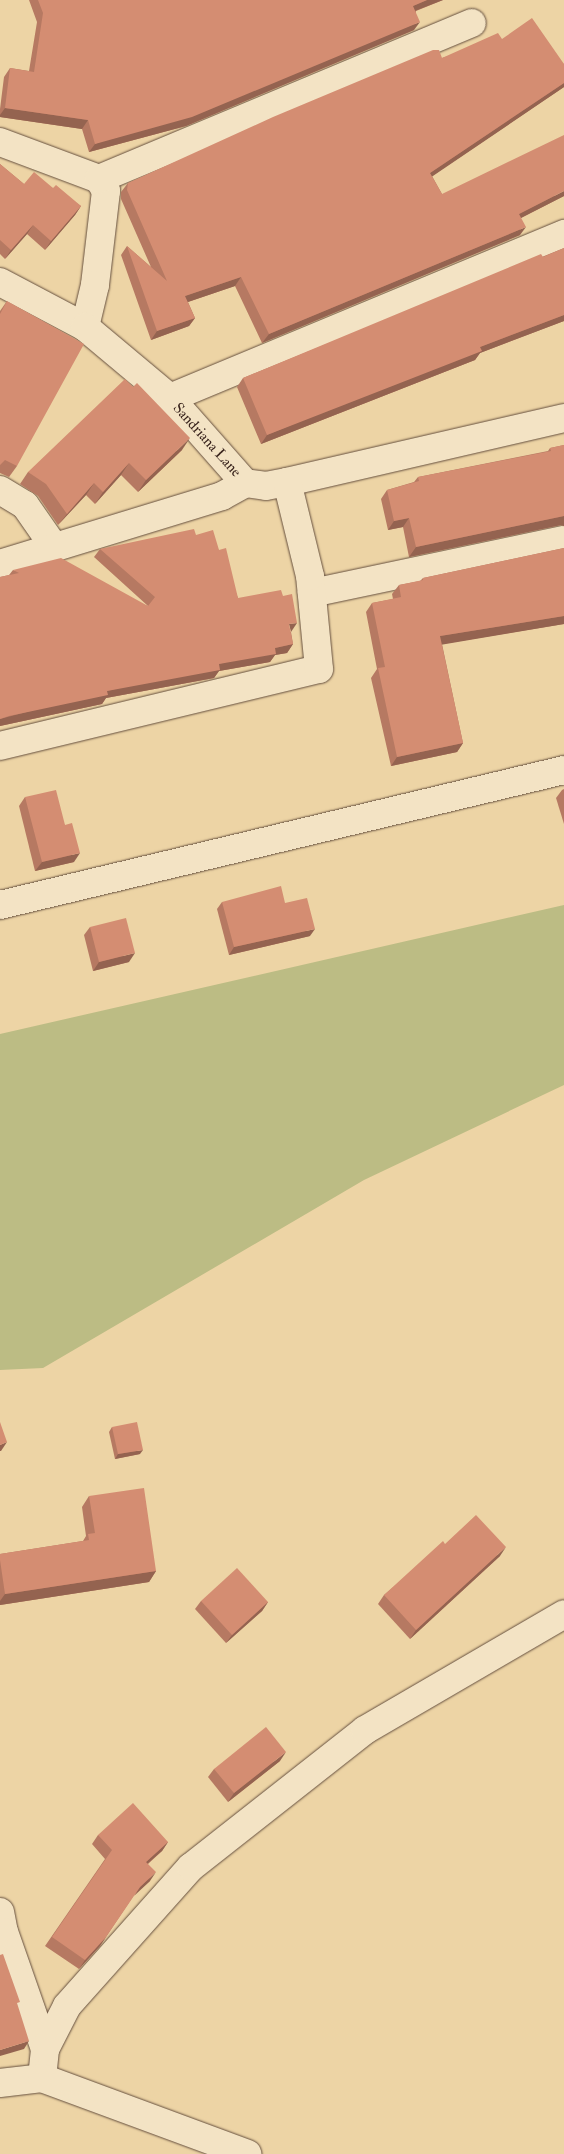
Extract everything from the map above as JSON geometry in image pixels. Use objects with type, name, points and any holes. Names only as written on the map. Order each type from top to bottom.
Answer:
[{"type":"street","points":[[99,178],[472,23]]},
{"type":"street","points":[[0,142],[99,178],[106,191],[95,284],[84,327]]},
{"type":"street","points":[[170,398],[564,234]]},
{"type":"street","name":"Sandriana Lane","points":[[0,282],[84,327],[170,398],[245,483],[266,486],[287,482],[564,418]]},
{"type":"street","points":[[0,746],[319,668],[312,593],[287,482]]},
{"type":"street","points":[[0,564],[222,496],[245,483]]},
{"type":"street","points":[[0,490],[25,505],[55,548]]},
{"type":"street","points":[[312,593],[564,540]]},
{"type":"street","points":[[0,905],[564,770]]},
{"type":"street","points":[[44,2049],[68,2006],[191,1867],[366,1730],[564,1614]]},
{"type":"street","points":[[0,1912],[4,1932],[44,2049],[42,2078]]},
{"type":"street","points":[[0,2083],[42,2078],[247,2154]]},
{"type":"green space","points":[[564,905],[564,1085],[364,1180],[43,1368],[0,1370],[0,1034]]},
{"type":"building","points":[[38,0],[427,0],[413,6],[420,22],[192,117],[95,144],[88,120],[5,108],[10,68],[34,72],[43,13]]},
{"type":"building","points":[[532,18],[564,64],[564,83],[430,173],[442,194],[564,135],[564,191],[519,214],[526,227],[269,334],[241,277],[185,296],[195,318],[157,331],[127,246],[167,281],[127,190],[128,183],[273,117],[433,50],[439,50],[442,58],[498,33],[502,39]]},
{"type":"building","points":[[0,164],[24,184],[34,172],[53,188],[56,185],[81,206],[51,241],[33,225],[11,250],[0,240]]},
{"type":"building","points":[[564,248],[564,315],[480,347],[482,351],[267,435],[243,378],[541,254],[543,257]]},
{"type":"building","points":[[7,301],[84,344],[17,466],[5,460],[0,465],[0,314]]},
{"type":"building","points":[[125,379],[133,387],[137,383],[190,438],[146,480],[129,463],[103,492],[94,483],[67,514],[46,484],[28,472]]},
{"type":"building","points":[[564,445],[564,516],[416,547],[409,518],[394,521],[387,490],[419,481],[418,477],[551,451],[550,448]]},
{"type":"building","points":[[194,529],[196,535],[213,530],[219,550],[226,548],[238,598],[281,590],[283,596],[292,594],[297,623],[289,624],[293,644],[275,648],[276,654],[219,664],[220,670],[107,691],[108,695],[0,719],[0,577],[19,573],[13,570],[61,558],[148,606],[155,597],[100,549]]},
{"type":"building","points":[[564,548],[564,616],[440,636],[463,743],[397,757],[378,668],[385,667],[372,603],[401,597],[399,585],[423,580],[423,578]]},
{"type":"building","points":[[56,790],[65,825],[72,823],[80,853],[42,862],[25,797]]},
{"type":"building","points":[[281,886],[285,903],[307,898],[315,929],[234,947],[222,902]]},
{"type":"building","points":[[126,918],[135,953],[99,962],[90,927]]},
{"type":"building","points":[[0,1422],[7,1442],[0,1445]]},
{"type":"building","points":[[137,1422],[143,1450],[118,1454],[112,1427]]},
{"type":"building","points":[[144,1488],[156,1571],[5,1594],[0,1554],[89,1540],[88,1534],[95,1533],[89,1496]]},
{"type":"building","points":[[476,1515],[506,1547],[416,1630],[384,1595],[443,1541],[445,1544]]},
{"type":"building","points":[[237,1568],[268,1602],[232,1635],[201,1601]]},
{"type":"building","points":[[266,1727],[286,1752],[234,1793],[214,1769]]},
{"type":"building","points":[[133,1803],[168,1842],[146,1862],[156,1872],[140,1887],[106,1937],[85,1960],[52,1937],[112,1850],[98,1835]]},
{"type":"building","points":[[3,1954],[20,2002],[17,2003],[29,2041],[0,2050],[0,1955]]}]
